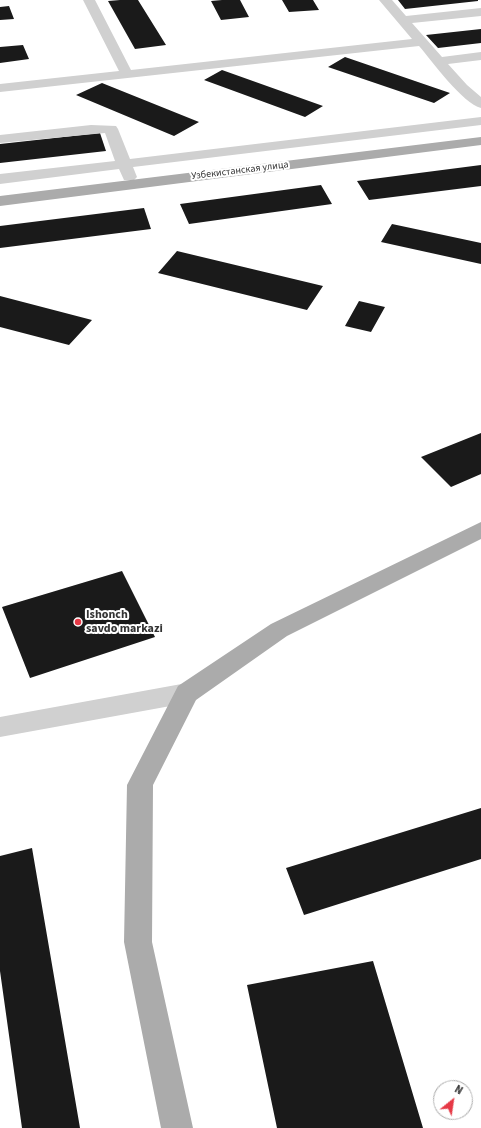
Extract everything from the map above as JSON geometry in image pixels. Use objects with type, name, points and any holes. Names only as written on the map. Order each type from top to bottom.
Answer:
[{"type":"main road","name":"Узбекистанская улица","points":[[0,201],[481,141]]},
{"type":"main road","points":[[177,1128],[138,942],[140,785],[187,693],[279,630],[481,530]]},
{"type":"lane","points":[[89,0],[127,74]]},
{"type":"lane","points":[[385,0],[462,88],[481,104]]},
{"type":"lane","points":[[402,20],[481,12]]},
{"type":"lane","points":[[0,88],[422,42]]},
{"type":"lane","points":[[439,61],[481,56]]},
{"type":"lane","points":[[0,179],[481,121]]},
{"type":"lane","points":[[0,139],[91,129],[111,129],[132,184]]},
{"type":"lane","points":[[0,727],[187,693]]},
{"type":"building","points":[[138,0],[166,45],[135,49],[108,1]]},
{"type":"building","points":[[240,0],[249,17],[221,20],[211,1]]},
{"type":"building","points":[[282,0],[313,0],[319,10],[289,12]]},
{"type":"building","points":[[398,0],[478,0],[478,1],[405,9]]},
{"type":"building","points":[[9,6],[14,19],[0,20],[0,7]]},
{"type":"building","points":[[481,29],[481,43],[438,48],[426,35]]},
{"type":"building","points":[[23,45],[29,59],[0,63],[0,47]]},
{"type":"building","points":[[345,57],[450,93],[434,103],[328,67]]},
{"type":"building","points":[[222,70],[323,106],[305,117],[204,80]]},
{"type":"building","points":[[102,83],[199,122],[174,136],[76,95]]},
{"type":"building","points":[[100,133],[106,151],[0,163],[0,144]]},
{"type":"building","points":[[481,165],[481,186],[369,200],[357,181]]},
{"type":"building","points":[[321,185],[332,204],[189,224],[180,204]]},
{"type":"building","points":[[144,208],[151,229],[0,248],[0,226]]},
{"type":"building","points":[[392,224],[481,243],[481,264],[381,242]]},
{"type":"building","points":[[177,251],[323,286],[307,310],[158,273]]},
{"type":"building","points":[[0,296],[92,320],[69,345],[0,327]]},
{"type":"building","points":[[359,301],[385,307],[371,332],[345,326]]},
{"type":"building","points":[[481,433],[481,474],[451,487],[421,457]]},
{"type":"building","name":"Ishonch savdo markazi","points":[[122,571],[155,637],[30,678],[2,607]]},
{"type":"building","points":[[481,808],[481,859],[304,915],[286,868]]},
{"type":"building","points":[[32,848],[80,1128],[22,1128],[0,971],[0,856]]},
{"type":"building","points":[[373,961],[423,1128],[277,1128],[247,985]]},
{"type":"place","name":"Ishonch savdo markazi","points":[[78,622]]}]
